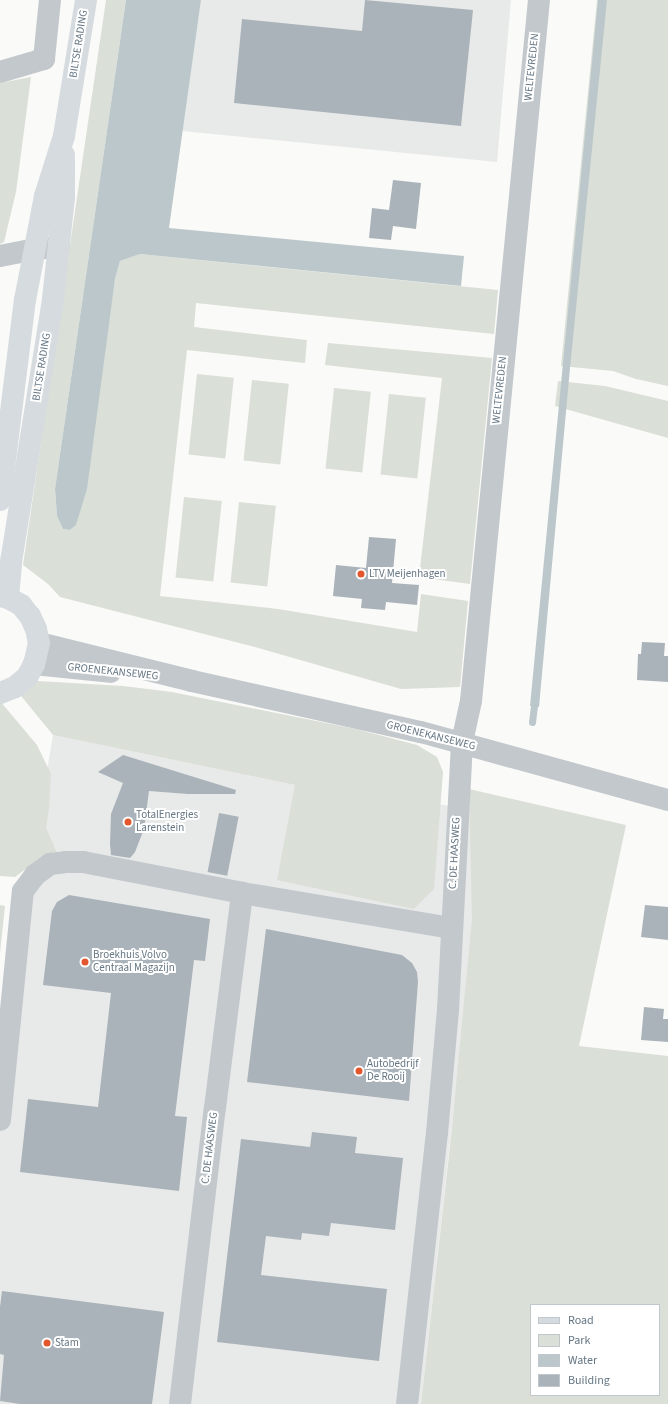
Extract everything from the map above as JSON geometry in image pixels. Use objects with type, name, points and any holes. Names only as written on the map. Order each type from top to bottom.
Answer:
[{"type":"main road","name":"BILTSE RADING","points":[[0,500],[25,300],[45,196],[64,136],[86,0]]},
{"type":"main road","name":"BILTSE RADING","points":[[4,597],[11,562],[52,306],[64,197],[64,136]]},
{"type":"main road","points":[[0,693],[16,687],[27,677],[34,664],[39,643],[36,629],[30,616],[20,605],[4,597]]},
{"type":"street","points":[[0,72],[44,59],[50,0]]},
{"type":"street","name":"WELTEVREDEN","points":[[459,779],[462,742],[472,701],[539,0]]},
{"type":"street","points":[[0,256],[35,249],[59,247]]},
{"type":"street","name":"GROENEKANSEWEG","points":[[39,643],[192,681],[462,742],[668,800]]},
{"type":"street","name":"GROENEKANSEWEG","points":[[34,664],[192,681]]},
{"type":"street","name":"C. DE HAASWEG","points":[[407,1404],[437,1133],[448,1010],[459,779]]},
{"type":"street","points":[[0,1120],[23,891],[35,875],[50,864],[84,862],[242,893],[451,928]]},
{"type":"street","name":"C. DE HAASWEG","points":[[180,1404],[242,893]]},
{"type":"shaded area","points":[[201,0],[511,0],[497,162],[182,131]]},
{"type":"shaded area","points":[[53,735],[295,785],[474,809],[475,918],[421,1404],[0,1404],[0,1053]]},
{"type":"green space","points":[[106,0],[126,0],[55,489],[57,516],[63,529],[70,530],[76,525],[79,511],[115,279],[120,261],[140,254],[498,290],[494,334],[196,303],[194,327],[307,340],[305,363],[187,350],[160,596],[278,609],[417,632],[421,594],[468,601],[460,687],[401,689],[255,647],[60,597],[48,584],[23,565]]},
{"type":"green space","points":[[597,0],[668,0],[668,386],[636,379],[613,371],[561,366]]},
{"type":"green space","points":[[31,77],[16,192],[4,242],[0,244],[0,83]]},
{"type":"green space","points":[[328,343],[492,358],[470,584],[419,577],[442,378],[325,365]]},
{"type":"green space","points":[[197,374],[234,378],[225,458],[189,455]]},
{"type":"green space","points":[[252,380],[289,384],[280,464],[244,461]]},
{"type":"green space","points":[[558,381],[605,386],[668,401],[668,438],[555,406]]},
{"type":"green space","points":[[334,388],[371,392],[362,472],[326,469]]},
{"type":"green space","points":[[389,394],[426,398],[417,478],[381,475]]},
{"type":"green space","points":[[184,497],[222,501],[213,582],[176,578]]},
{"type":"green space","points":[[239,502],[276,506],[267,586],[231,583]]},
{"type":"green space","points":[[37,681],[123,686],[172,692],[356,729],[417,745],[437,757],[443,772],[434,889],[414,909],[277,880],[295,785],[53,735],[17,691]]},
{"type":"green space","points":[[0,701],[37,745],[51,774],[49,809],[46,828],[57,853],[38,860],[15,877],[0,876]]},
{"type":"green space","points":[[469,789],[626,825],[579,1046],[668,1056],[668,1404],[421,1404],[451,1137],[472,919]]},
{"type":"green space","points":[[0,905],[5,906],[0,953]]},
{"type":"water","points":[[126,0],[201,0],[169,228],[464,256],[461,286],[140,254],[120,261],[115,279],[87,489],[76,525],[70,530],[63,529],[57,516],[55,489]]},
{"type":"water","points":[[598,0],[607,0],[570,368],[539,707],[530,706]]},
{"type":"building","points":[[365,0],[473,10],[461,126],[234,103],[242,19],[362,31]]},
{"type":"building","points":[[393,180],[421,183],[416,229],[393,226],[391,240],[369,238],[372,208],[389,210]]},
{"type":"building","points":[[369,537],[396,539],[392,583],[419,585],[417,605],[386,602],[385,610],[361,608],[362,599],[333,596],[336,565],[366,568]]},
{"type":"building","points":[[642,642],[665,643],[664,656],[668,656],[668,682],[637,680],[638,654],[641,654]]},
{"type":"building","points":[[123,755],[236,790],[235,794],[188,794],[149,791],[144,829],[135,852],[130,858],[111,855],[111,814],[123,783],[98,772]]},
{"type":"building","points":[[219,813],[239,817],[227,876],[208,872]]},
{"type":"building","points":[[69,895],[210,919],[205,961],[194,960],[175,1116],[187,1117],[179,1191],[20,1172],[28,1099],[98,1107],[111,993],[43,985],[52,911],[57,902]]},
{"type":"building","points":[[645,905],[668,907],[668,940],[641,937]]},
{"type":"building","points":[[266,929],[402,955],[412,963],[417,972],[418,982],[409,1101],[247,1082]]},
{"type":"building","points":[[644,1007],[664,1009],[663,1019],[668,1019],[668,1042],[641,1040]]},
{"type":"building","points":[[312,1132],[357,1137],[355,1153],[403,1158],[395,1230],[331,1223],[329,1236],[302,1233],[301,1240],[266,1236],[261,1275],[387,1289],[379,1361],[217,1342],[241,1139],[310,1147]]},
{"type":"building","points":[[2,1291],[164,1312],[152,1404],[20,1404],[0,1401],[4,1355],[0,1354],[0,1307]]},
{"type":"waterway","points":[[532,722],[535,697]]},
{"type":"place","name":"LTV Meijenhagen","points":[[361,574]]},
{"type":"place","name":"TotalEnergies Larenstein","points":[[128,822]]},
{"type":"place","name":"Broekhuis Volvo Centraal Magazijn","points":[[85,962]]},
{"type":"place","name":"Autobedrijf De Rooij","points":[[359,1071]]},
{"type":"place","name":"Stam","points":[[47,1343]]}]
